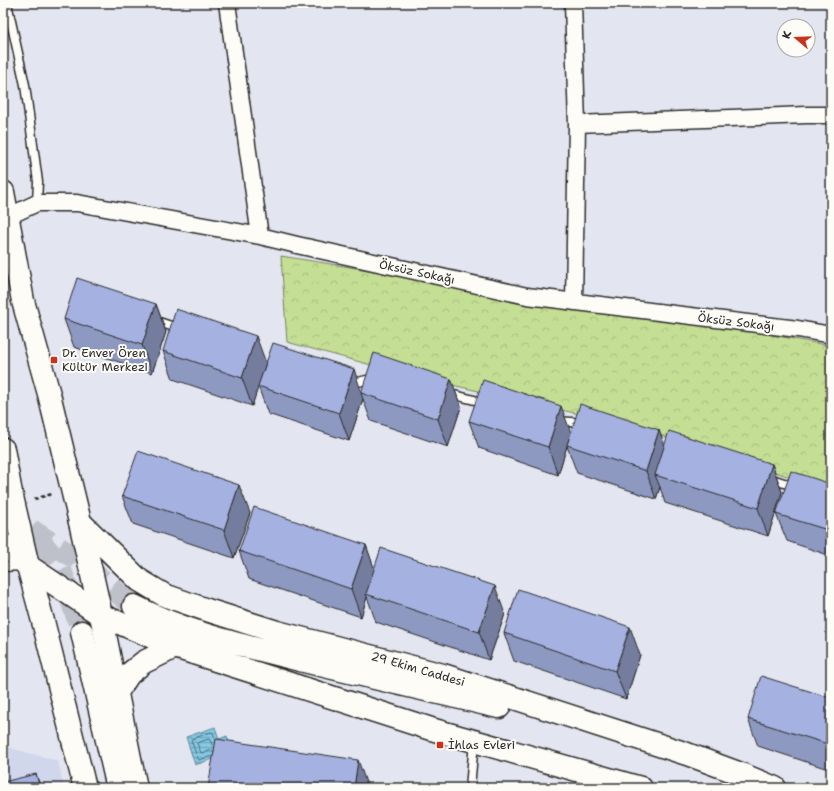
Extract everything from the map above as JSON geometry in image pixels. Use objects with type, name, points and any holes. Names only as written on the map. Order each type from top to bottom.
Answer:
[{"type":"main road","points":[[3,192],[23,301],[49,394],[101,615],[117,692],[133,784]]},
{"type":"main road","points":[[3,448],[28,566],[85,788]]},
{"type":"main road","name":"29 Ekim Caddesi","points":[[80,522],[139,580],[164,595],[277,632],[443,675],[687,754],[775,788]]},
{"type":"main road","points":[[3,545],[28,566],[101,615],[174,647],[431,730],[641,788]]},
{"type":"main road","points":[[134,606],[151,615],[181,627],[230,642],[341,671],[512,710],[601,726]]},
{"type":"main road","points":[[82,632],[133,784]]},
{"type":"main road","points":[[117,692],[129,674],[144,662],[174,647]]},
{"type":"street","points":[[227,3],[260,236]]},
{"type":"street","points":[[573,3],[577,124],[574,302]]},
{"type":"street","points":[[577,124],[831,115]]},
{"type":"street","name":"Öksüz Sokağı","points":[[7,217],[37,203],[77,203],[260,236],[527,296],[798,329],[831,335]]},
{"type":"lane","points":[[7,3],[25,85],[38,182],[37,203]]},
{"type":"lane","points":[[145,318],[188,332]]},
{"type":"lane","points":[[343,378],[358,382],[383,376]]},
{"type":"lane","points":[[437,390],[491,404]]},
{"type":"lane","points":[[551,420],[589,424]]},
{"type":"lane","points":[[765,477],[802,489]]},
{"type":"lane","points":[[3,567],[28,566]]},
{"type":"lane","points":[[470,788],[474,741]]},
{"type":"path","points":[[14,504],[72,489]]},
{"type":"shaded area","points":[[3,746],[58,761],[64,788],[3,788]]},
{"type":"green space","points":[[281,256],[767,334],[831,346],[831,490],[627,425],[404,374],[287,342]]},
{"type":"water","points":[[215,727],[219,739],[227,736],[229,743],[225,755],[195,765],[186,737]]},
{"type":"building","points":[[77,278],[156,304],[142,345],[64,319]]},
{"type":"building","points":[[176,309],[256,336],[242,378],[163,351]]},
{"type":"building","points":[[273,343],[354,369],[339,413],[258,386]]},
{"type":"building","points":[[374,353],[451,379],[438,419],[361,393]]},
{"type":"building","points":[[483,380],[561,406],[548,447],[469,421]]},
{"type":"building","points":[[580,404],[659,430],[646,471],[567,445]]},
{"type":"building","points":[[669,431],[772,464],[758,508],[655,475]]},
{"type":"building","points":[[138,451],[239,485],[224,530],[122,496]]},
{"type":"building","points":[[791,471],[831,484],[831,531],[776,514]]},
{"type":"building","points":[[254,507],[366,545],[351,589],[239,551]]},
{"type":"building","points":[[381,548],[495,586],[479,632],[366,594]]},
{"type":"building","points":[[518,589],[630,627],[615,671],[504,633]]},
{"type":"building","points":[[761,676],[831,698],[831,745],[748,719]]},
{"type":"building","points":[[216,739],[358,760],[354,788],[208,788]]},
{"type":"building","points":[[36,774],[40,788],[3,788],[3,782]]},
{"type":"tunnel","points":[[3,512],[72,556],[134,606]]},
{"type":"tunnel","points":[[42,543],[59,564],[82,632]]},
{"type":"place","name":"Dr. Enver Ören Kültür Merkezi","points":[[54,360]]},
{"type":"place","name":"İhlas Evleri","points":[[440,745]]}]
